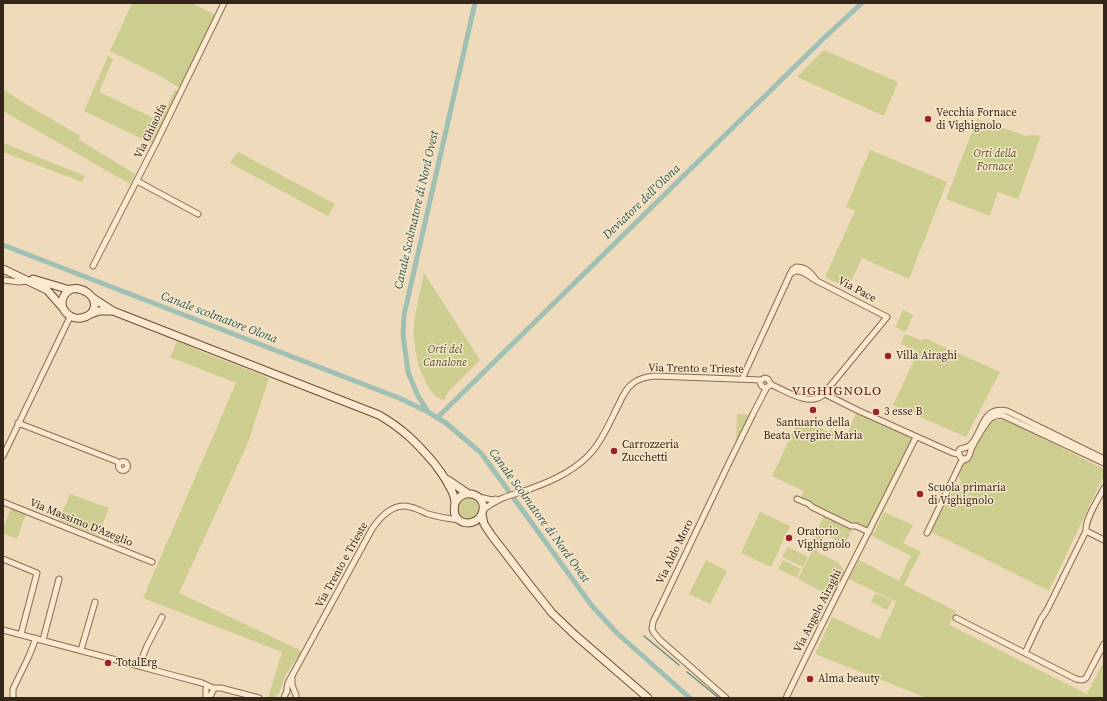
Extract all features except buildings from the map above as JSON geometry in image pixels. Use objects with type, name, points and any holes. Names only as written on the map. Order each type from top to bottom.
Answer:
[{"type":"main road","points":[[3,269],[47,290],[70,317],[78,319],[85,318],[99,311],[113,311]]},
{"type":"main road","points":[[3,269],[70,290],[82,290],[113,311],[379,415],[397,426],[413,439],[424,450],[445,477],[452,492],[456,516],[460,520],[471,523],[492,536]]},
{"type":"main road","points":[[62,307],[63,297],[70,290]]},
{"type":"main road","points":[[91,314],[94,309],[93,298]]},
{"type":"main road","points":[[445,477],[467,493],[477,496],[481,501],[484,524],[533,590],[557,618],[648,698]]},
{"type":"main road","points":[[454,506],[460,496],[467,493]]},
{"type":"main road","points":[[471,523],[478,519],[482,512]]},
{"type":"street","name":"Via Ghisolfa","points":[[93,266],[157,141],[224,3]]},
{"type":"street","points":[[137,181],[198,214]]},
{"type":"street","name":"Via Pace","points":[[742,379],[790,274],[795,271],[803,272],[817,281],[887,317],[825,394]]},
{"type":"street","points":[[3,280],[19,282],[28,280]]},
{"type":"street","points":[[3,456],[70,317]]},
{"type":"street","name":"Via Trento e Trieste","points":[[482,512],[488,505],[499,499],[523,491],[561,475],[573,469],[583,461],[596,447],[624,393],[637,380],[645,377],[655,376],[754,380],[805,399],[819,399],[825,394]]},
{"type":"street","name":"Via Aldo Moro","points":[[726,698],[660,640],[652,629],[766,385]]},
{"type":"street","points":[[825,394],[960,457],[968,458],[988,421],[1007,411],[1104,459]]},
{"type":"street","points":[[927,533],[960,457],[962,448],[966,448],[973,442],[990,413],[996,411],[1003,413],[1104,463]]},
{"type":"street","points":[[18,423],[119,463]]},
{"type":"street","name":"Via Angelo Airaghi","points":[[786,698],[916,437]]},
{"type":"street","points":[[966,448],[969,449],[970,452]]},
{"type":"street","points":[[1024,653],[1041,619],[1048,610],[1086,531],[1088,519],[1104,488]]},
{"type":"street","name":"Via Trento e Trieste","points":[[477,496],[492,500],[499,499]]},
{"type":"street","points":[[797,499],[851,526],[856,526],[869,532]]},
{"type":"street","name":"Via Massimo D'Azeglio","points":[[3,502],[152,562]]},
{"type":"street","name":"Via Trento e Trieste","points":[[284,696],[288,683],[376,523],[391,510],[401,506],[410,506],[437,516],[460,520]]},
{"type":"street","points":[[437,516],[445,516],[454,506]]},
{"type":"street","points":[[1086,531],[1104,540]]},
{"type":"street","points":[[3,559],[38,573],[21,634]]},
{"type":"street","points":[[43,640],[59,579]]},
{"type":"street","points":[[81,650],[95,602]]},
{"type":"street","points":[[139,666],[147,646],[162,617]]},
{"type":"street","points":[[956,618],[1076,679],[1084,680],[1104,644]]},
{"type":"street","points":[[3,630],[198,682],[210,691],[221,688],[260,698]]},
{"type":"street","points":[[13,698],[13,689],[36,638]]},
{"type":"street","points":[[292,676],[292,685],[296,696]]},
{"type":"street","points":[[284,696],[291,691],[296,696]]},
{"type":"green space","points":[[132,3],[192,3],[215,15],[180,88],[160,76],[110,51]]},
{"type":"green space","points":[[824,50],[898,82],[884,116],[797,77]]},
{"type":"green space","points":[[108,56],[113,59],[99,92],[160,121],[175,90],[178,92],[153,144],[84,111]]},
{"type":"green space","points":[[3,89],[80,136],[78,139],[135,174],[130,184],[3,111]]},
{"type":"green space","name":"Orti della Fornace","points":[[977,119],[1026,136],[1041,136],[1018,199],[998,192],[990,216],[946,199]]},
{"type":"green space","points":[[3,143],[85,176],[82,182],[3,152]]},
{"type":"green space","points":[[870,150],[947,182],[909,279],[862,258],[848,288],[825,277],[855,211],[846,207]]},
{"type":"green space","points":[[238,152],[335,204],[328,216],[230,163]]},
{"type":"green space","name":"Orti del Canalone","points":[[424,273],[480,360],[448,392],[444,400],[439,398],[430,389],[418,363],[414,336],[414,324]]},
{"type":"green space","points":[[903,310],[913,315],[906,332],[895,327]]},
{"type":"green space","points":[[905,334],[921,340],[926,339],[1000,372],[966,437],[893,405],[918,352],[901,344]]},
{"type":"green space","points":[[177,341],[269,378],[248,443],[179,593],[304,652],[300,659],[297,658],[286,674],[276,698],[268,698],[282,652],[143,598],[236,383],[170,357]]},
{"type":"green space","points":[[856,413],[911,437],[911,440],[867,529],[801,498],[804,491],[772,476],[799,419],[829,432],[831,429],[847,435]]},
{"type":"green space","points":[[737,414],[750,415],[736,445]]},
{"type":"green space","points":[[1004,419],[1102,468],[1104,475],[1049,591],[931,532],[955,483],[961,484],[959,474],[965,463],[968,463],[972,459],[972,453],[988,425],[993,421]]},
{"type":"green space","points":[[70,494],[109,508],[98,536],[59,520]]},
{"type":"green space","points":[[464,498],[472,498],[478,504],[478,512],[472,518],[464,518],[458,512],[458,504]]},
{"type":"green space","points":[[11,508],[26,514],[17,539],[3,533],[3,529]]},
{"type":"green space","points":[[760,512],[790,526],[771,567],[741,553]]},
{"type":"green space","points":[[884,512],[913,525],[903,543],[921,552],[904,585],[956,611],[949,625],[1087,694],[1104,661],[1104,698],[927,698],[815,654],[832,617],[879,639],[896,602],[849,579],[859,560],[899,581],[911,556],[872,536]]},
{"type":"green space","points":[[824,516],[852,530],[845,544],[825,535],[817,552],[839,563],[845,572],[833,597],[798,579],[817,541],[813,538]]},
{"type":"green space","points":[[788,547],[808,557],[803,567],[782,557]]},
{"type":"green space","points":[[706,560],[727,571],[710,604],[689,594]]},
{"type":"green space","points":[[783,560],[801,569],[797,578],[778,569]]},
{"type":"green space","points":[[875,593],[892,601],[887,610],[871,602]]},
{"type":"waterway","name":"Canale Scolmatore di Nord Ovest","points":[[475,3],[404,315],[403,335],[408,372],[417,394],[428,412],[446,423],[481,453],[592,606],[618,634],[690,698]]},
{"type":"waterway","name":"Deviatore dell'Olona","points":[[437,418],[824,38],[862,3]]},
{"type":"waterway","name":"Canale scolmatore Olona","points":[[3,245],[399,398],[426,411]]},
{"type":"waterway","points":[[644,636],[679,665]]},
{"type":"waterway","points":[[687,672],[719,698]]},
{"type":"place","name":"Vecchia Fornace di Vighignolo","points":[[928,119]]},
{"type":"place","name":"Villa Airaghi","points":[[888,356]]},
{"type":"place","name":"Santuario della Beata Vergine Maria","points":[[813,410]]},
{"type":"place","name":"3 esse B","points":[[876,412]]},
{"type":"place","name":"Carrozzeria Zucchetti","points":[[614,451]]},
{"type":"place","name":"Scuola primaria di Vighignolo","points":[[920,494]]},
{"type":"place","name":"Oratorio Vighignolo","points":[[789,538]]},
{"type":"place","name":"TotalErg","points":[[108,663]]},
{"type":"place","name":"Alma beauty","points":[[810,679]]},
{"type":"district","name":"VIGHIGNOLO","points":[[837,392]]}]
